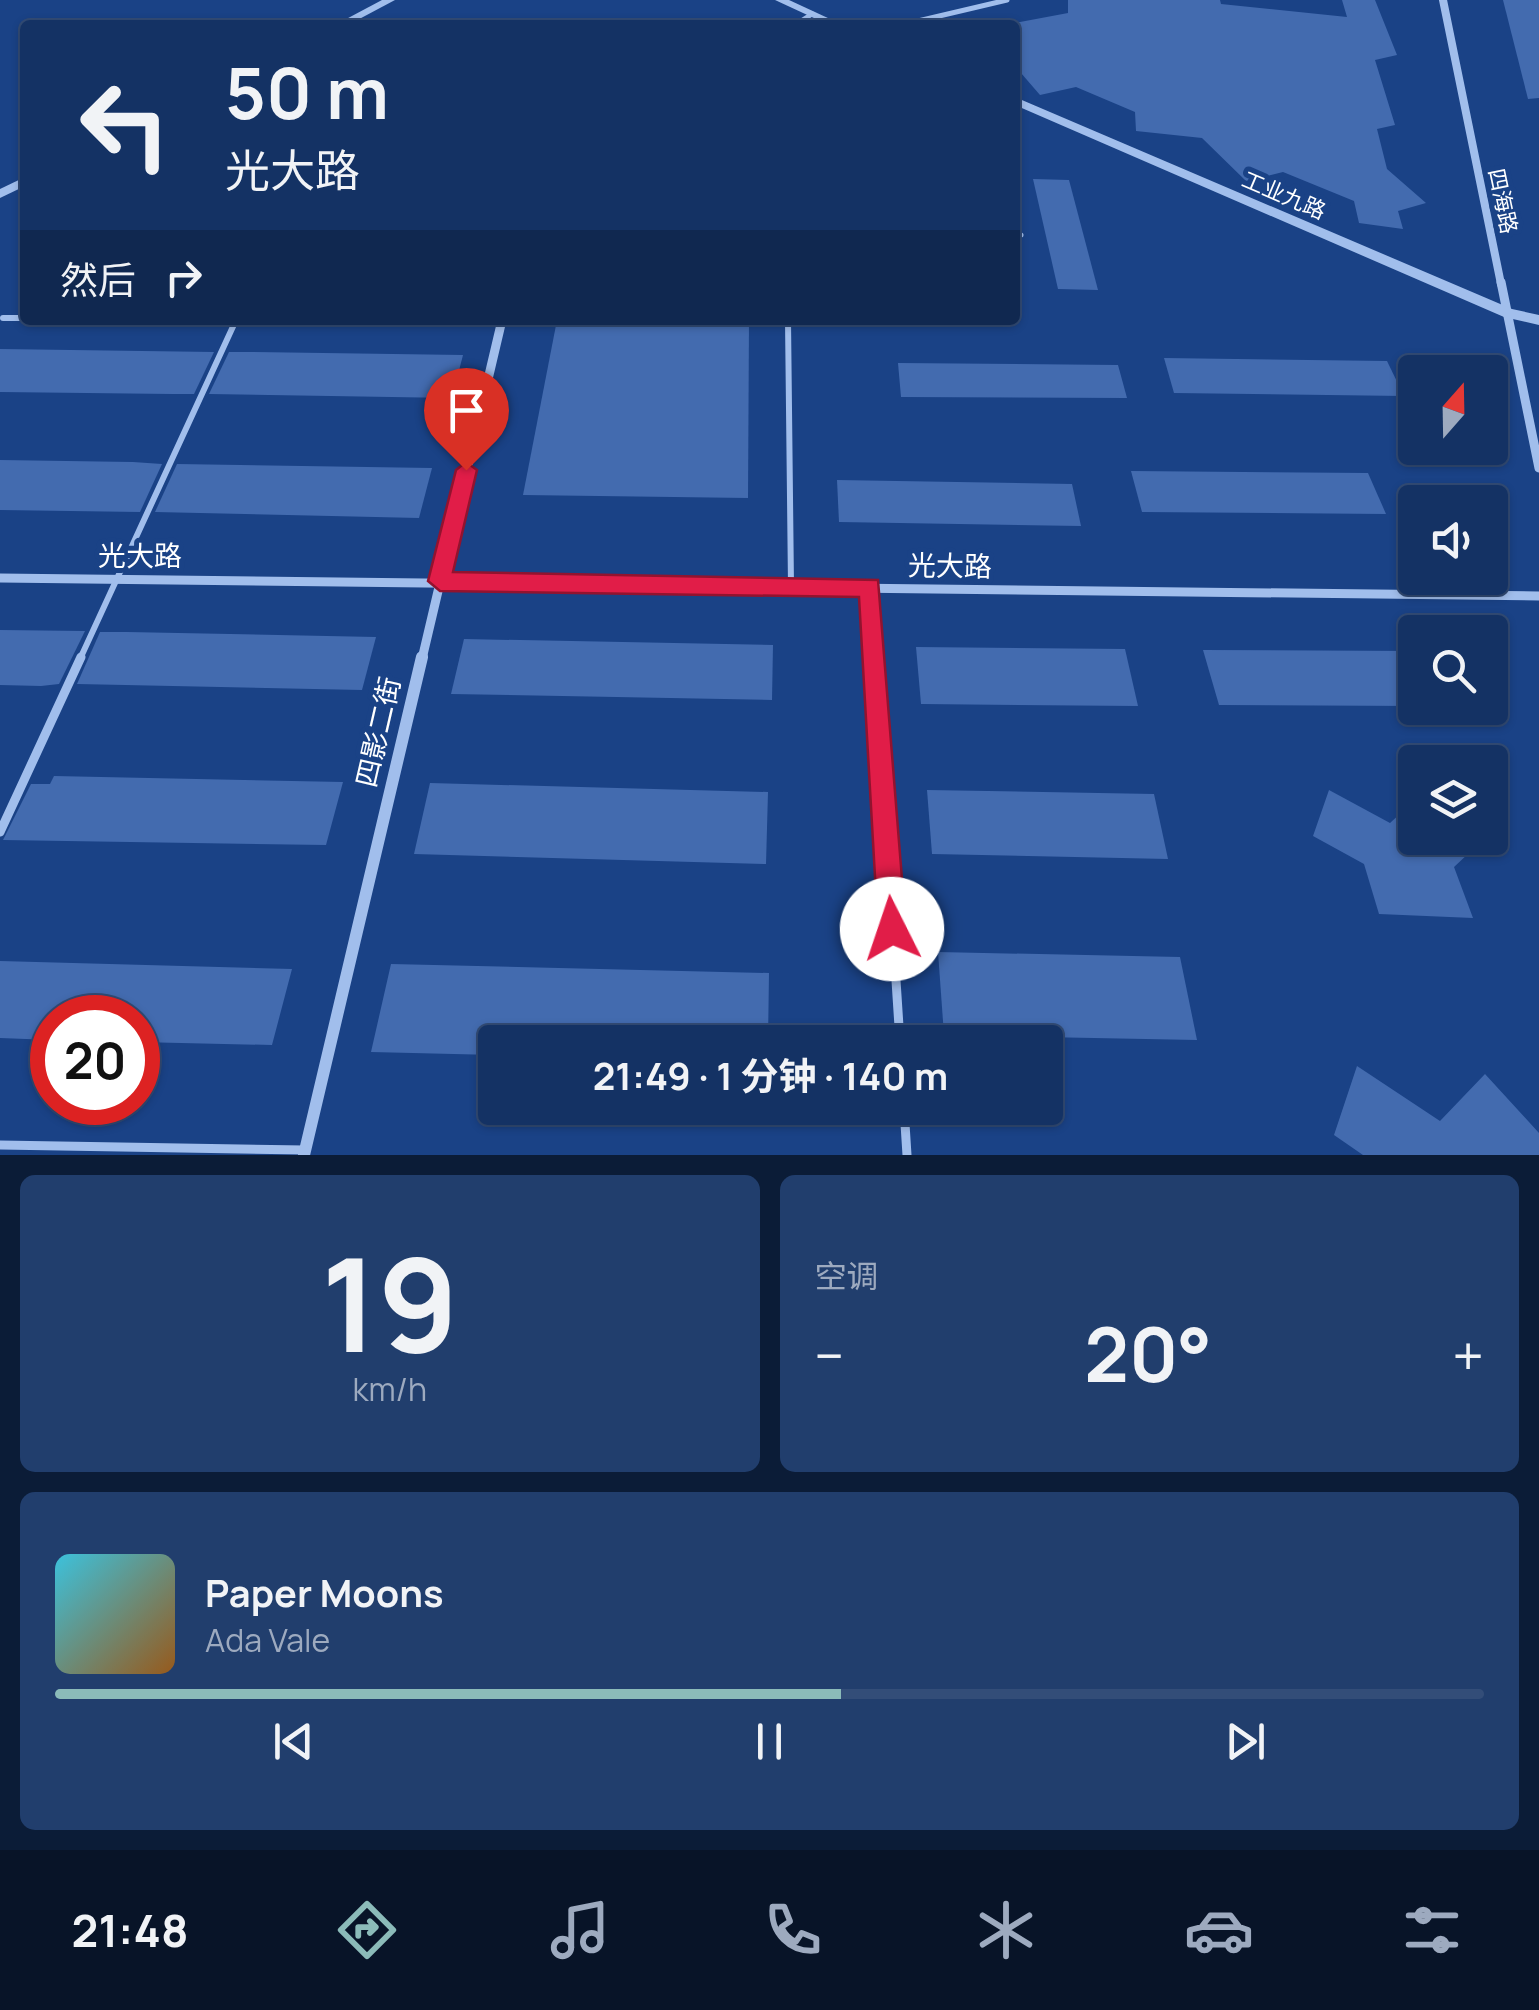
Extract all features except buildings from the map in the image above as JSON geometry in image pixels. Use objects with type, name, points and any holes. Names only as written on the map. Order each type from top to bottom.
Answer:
[{"type":"street","points":[[350,20],[390,0]]},
{"type":"street","points":[[780,0],[826,20]]},
{"type":"street","name":"四海路","points":[[1443,0],[1539,468]]},
{"type":"street","name":"工业九路","points":[[1020,103],[1509,313],[1539,320]]},
{"type":"street","name":"四影二街","points":[[304,1152],[501,325]]},
{"type":"street","name":"光大路","points":[[0,578],[1539,596]]},
{"type":"lane","points":[[922,20],[1008,0]]},
{"type":"lane","points":[[803,20],[812,14]]},
{"type":"lane","points":[[3,318],[20,318]]},
{"type":"lane","points":[[0,832],[234,325]]},
{"type":"lane","points":[[788,325],[791,586]]},
{"type":"lane","points":[[870,587],[899,1025]]},
{"type":"lane","points":[[905,1125],[907,1155]]},
{"type":"lane","points":[[0,1145],[304,1152]]},
{"type":"route","points":[[466,470],[440,581],[870,587],[892,929]]}]
